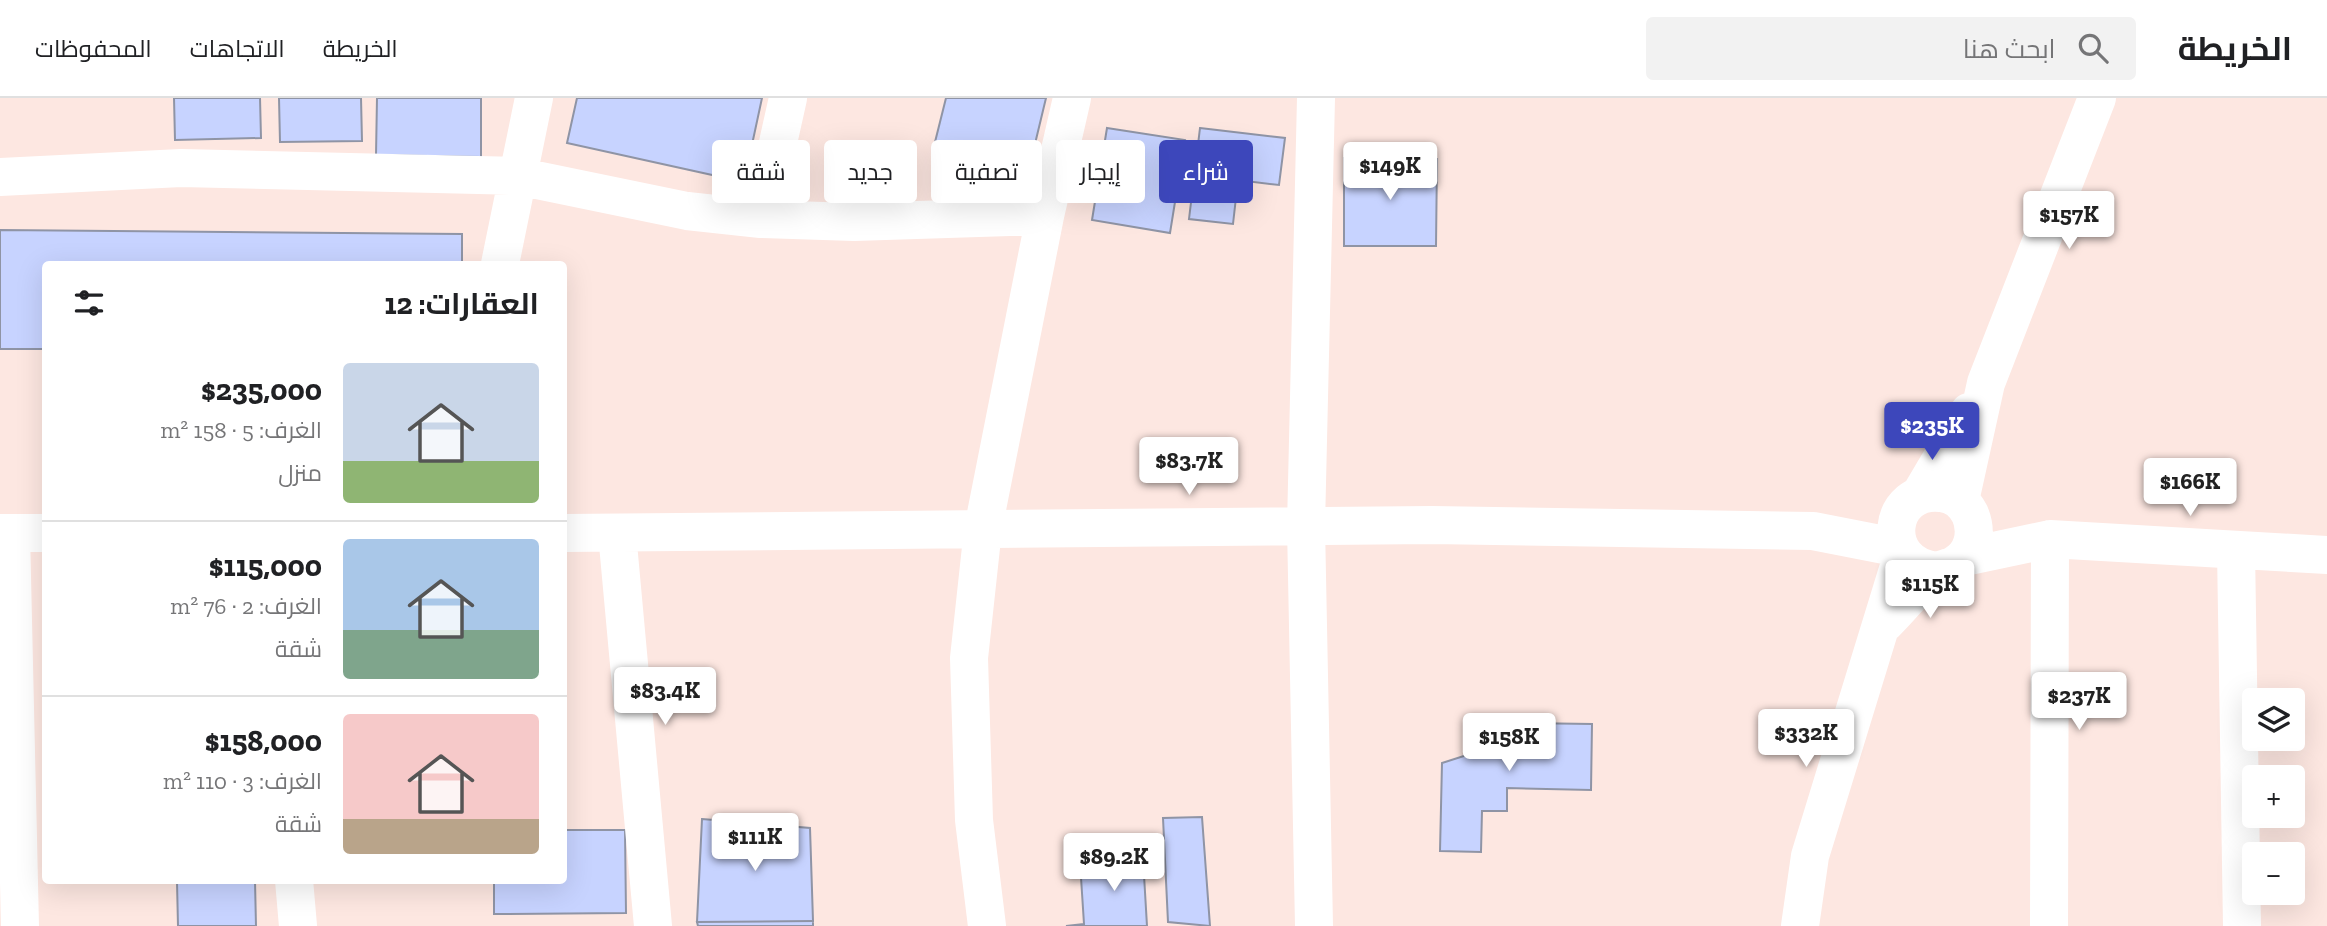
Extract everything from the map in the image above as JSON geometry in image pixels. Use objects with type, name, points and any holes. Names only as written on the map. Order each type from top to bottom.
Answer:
[{"type":"street","points":[[501,261],[534,98]]},
{"type":"street","points":[[761,219],[788,98]]},
{"type":"street","points":[[987,926],[974,820],[969,658],[983,528],[1045,216],[1072,98]]},
{"type":"street","points":[[1314,926],[1306,526],[1316,98]]},
{"type":"street","points":[[2097,98],[1986,383],[1913,500],[1898,518],[1896,533],[1901,550],[1912,563],[1924,569],[2050,539],[2327,555]]},
{"type":"street","points":[[0,177],[181,168],[517,176],[687,211],[761,219],[854,222],[1045,216]]},
{"type":"street","points":[[1881,627],[1973,541],[1974,523],[1964,504],[1986,383]]},
{"type":"street","points":[[1813,531],[1934,492],[1948,494],[1964,504],[2050,539]]},
{"type":"street","points":[[567,533],[1432,525],[1813,531],[1901,550]]},
{"type":"street","points":[[19,533],[20,926]]},
{"type":"street","points":[[617,533],[653,926]]},
{"type":"street","points":[[2049,926],[2050,539]]},
{"type":"street","points":[[1801,926],[1811,856],[1881,627],[1901,550]]},
{"type":"street","points":[[2236,550],[2242,926]]},
{"type":"street","points":[[294,884],[298,926]]},
{"type":"building","points":[[174,98],[260,98],[261,138],[175,140]]},
{"type":"building","points":[[279,98],[361,98],[362,141],[280,142]]},
{"type":"building","points":[[377,98],[481,98],[481,157],[376,155]]},
{"type":"building","points":[[577,98],[762,98],[753,140],[712,140],[712,175],[567,143]]},
{"type":"building","points":[[946,98],[1046,98],[1036,140],[936,140]]},
{"type":"building","points":[[1107,128],[1185,140],[1159,140],[1159,203],[1175,203],[1170,233],[1092,220],[1095,203],[1145,203],[1145,140],[1105,140]]},
{"type":"building","points":[[1200,128],[1285,138],[1279,185],[1253,182],[1253,140],[1199,140]]},
{"type":"building","points":[[1344,158],[1437,159],[1436,246],[1344,246]]},
{"type":"building","points":[[1191,203],[1235,203],[1233,224],[1189,219]]},
{"type":"building","points":[[0,230],[462,234],[462,261],[42,261],[42,349],[0,349]]},
{"type":"building","points":[[1468,722],[1592,724],[1591,790],[1507,788],[1507,811],[1482,811],[1481,852],[1440,851],[1442,763],[1467,755]]},
{"type":"building","points":[[1202,817],[1210,926],[1168,922],[1163,818]]},
{"type":"building","points":[[702,819],[810,828],[813,921],[697,922]]},
{"type":"building","points":[[567,830],[625,830],[626,913],[494,914],[494,884],[567,884]]},
{"type":"building","points":[[1143,858],[1147,926],[1066,926],[1084,924],[1080,862]]},
{"type":"building","points":[[177,884],[255,884],[256,926],[178,926]]},
{"type":"building","points":[[813,921],[813,926],[698,926],[697,922]]}]
